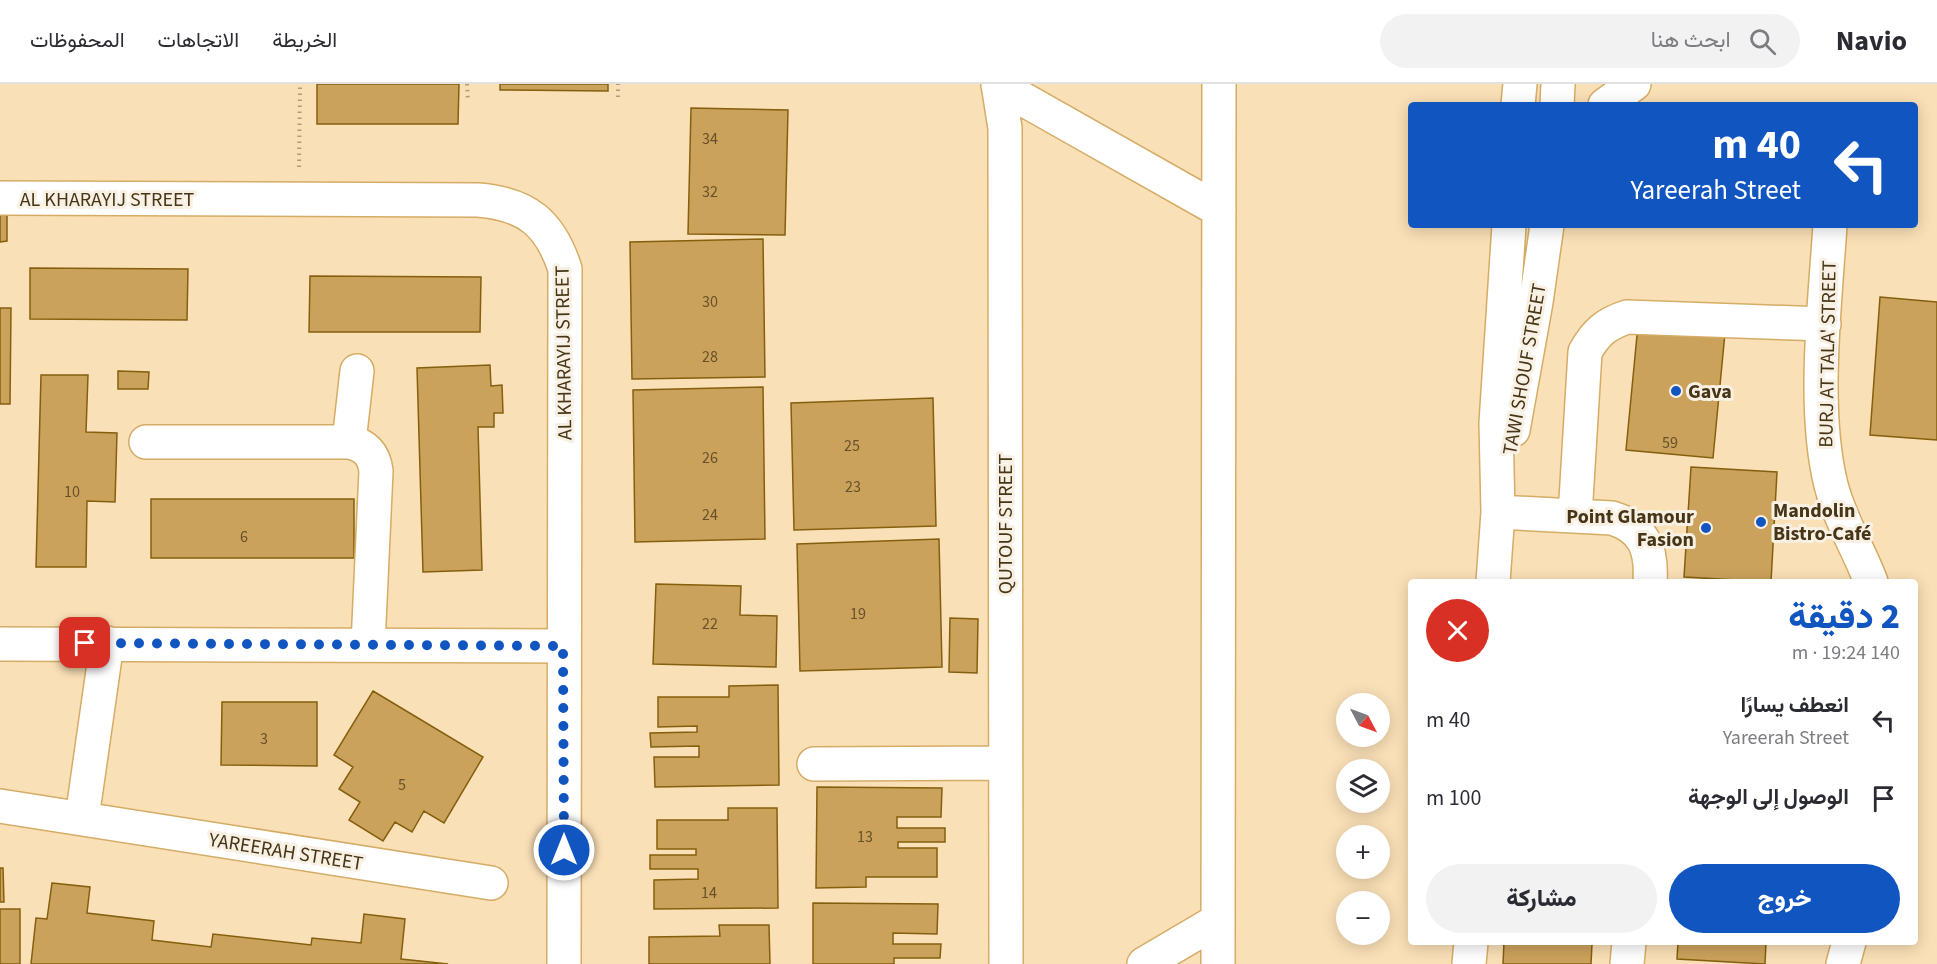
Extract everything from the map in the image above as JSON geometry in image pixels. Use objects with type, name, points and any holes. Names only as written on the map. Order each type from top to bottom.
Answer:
[{"type":"street","points":[[1218,964],[1219,84]]},
{"type":"street","points":[[1518,102],[1520,84]]},
{"type":"street","points":[[1557,102],[1558,84]]},
{"type":"street","points":[[1609,102],[1634,84]]},
{"type":"street","points":[[998,85],[1218,210]]},
{"type":"street","name":"QUTOUF STREET","points":[[998,85],[1005,128],[1006,964]]},
{"type":"street","name":"AL KHARAYIJ STREET","points":[[0,198],[502,202],[525,211],[544,226],[558,246],[565,269],[566,293],[563,646],[564,964]]},
{"type":"street","name":"TAWI SHOUF STREET","points":[[1493,579],[1498,512],[1496,423],[1509,228]]},
{"type":"street","name":"TAWI SHOUF STREET","points":[[1498,512],[1536,302],[1547,228]]},
{"type":"street","name":"BURJ AT TALA' STREET","points":[[1830,228],[1824,324],[1823,449],[1831,488],[1870,579]]},
{"type":"street","points":[[1575,516],[1585,352],[1594,335],[1609,323],[1627,317],[1824,324]]},
{"type":"street","points":[[349,442],[357,371]]},
{"type":"street","points":[[146,442],[349,442],[366,448],[375,463],[376,471],[368,645]]},
{"type":"street","points":[[1498,512],[1612,518],[1634,527],[1649,548],[1650,579]]},
{"type":"street","points":[[82,818],[106,643]]},
{"type":"street","points":[[0,644],[563,646]]},
{"type":"street","points":[[814,764],[1005,763]]},
{"type":"street","name":"YAREERAH STREET","points":[[0,806],[491,883]]},
{"type":"street","points":[[1144,964],[1217,921]]},
{"type":"street","points":[[1469,964],[1471,945]]},
{"type":"street","points":[[1627,964],[1629,945]]},
{"type":"street","points":[[1843,964],[1848,945]]},
{"type":"path","points":[[299,199],[300,84]]},
{"type":"path","points":[[467,84],[468,101]]},
{"type":"path","points":[[618,84],[618,97]]},
{"type":"building","points":[[317,84],[459,84],[458,124],[317,124]]},
{"type":"building","points":[[500,84],[608,84],[608,91],[500,90]]},
{"type":"building","points":[[691,108],[788,110],[785,235],[688,234]]},
{"type":"building","points":[[0,214],[7,214],[7,241],[0,242]]},
{"type":"building","points":[[763,239],[765,377],[632,379],[630,242]]},
{"type":"building","points":[[30,268],[188,269],[187,320],[30,319]]},
{"type":"building","points":[[310,276],[481,277],[480,332],[309,332]]},
{"type":"building","points":[[1880,297],[1937,302],[1937,440],[1870,435]]},
{"type":"building","points":[[0,308],[11,308],[10,404],[0,404]]},
{"type":"building","name":"Gava","points":[[1638,325],[1725,333],[1713,458],[1626,450]]},
{"type":"building","points":[[490,365],[491,386],[502,385],[503,413],[494,413],[494,427],[478,427],[482,570],[423,572],[417,368]]},
{"type":"building","points":[[118,371],[149,372],[148,389],[118,389]]},
{"type":"building","points":[[41,375],[88,375],[86,432],[117,433],[115,502],[87,501],[86,567],[36,567]]},
{"type":"building","points":[[763,387],[765,539],[635,542],[633,390]]},
{"type":"building","points":[[933,398],[936,526],[794,530],[791,403]]},
{"type":"building","points":[[1691,467],[1777,472],[1771,579],[1684,577]]},
{"type":"building","points":[[151,499],[354,499],[354,558],[151,558]]},
{"type":"building","points":[[939,539],[942,667],[800,671],[797,544]]},
{"type":"building","points":[[656,584],[741,586],[740,615],[777,616],[776,667],[653,664]]},
{"type":"building","points":[[950,618],[978,619],[977,673],[949,672]]},
{"type":"building","points":[[778,685],[779,785],[655,787],[654,757],[699,757],[699,746],[651,747],[650,733],[697,732],[697,726],[658,727],[658,697],[729,697],[729,686]]},
{"type":"building","points":[[373,691],[483,757],[444,823],[424,811],[412,832],[395,822],[383,841],[349,820],[360,802],[339,789],[353,767],[334,755]]},
{"type":"building","points":[[222,702],[317,702],[317,766],[221,765]]},
{"type":"building","points":[[817,787],[942,788],[941,817],[897,817],[897,828],[945,828],[945,842],[898,842],[898,848],[937,848],[937,877],[866,877],[866,887],[816,888]]},
{"type":"building","points":[[728,808],[777,808],[778,908],[654,909],[654,880],[698,879],[698,869],[650,869],[650,855],[696,855],[696,849],[657,849],[657,820],[728,820]]},
{"type":"building","points":[[0,868],[3,868],[4,902],[0,902]]},
{"type":"building","points":[[52,883],[90,887],[87,913],[154,921],[152,940],[211,947],[213,934],[311,945],[312,938],[361,943],[364,914],[405,919],[401,959],[448,964],[31,964],[36,918],[47,919]]},
{"type":"building","points":[[813,903],[938,904],[937,934],[893,933],[893,944],[941,944],[940,958],[894,958],[894,964],[813,964]]},
{"type":"building","points":[[0,909],[20,909],[20,964],[0,964]]},
{"type":"building","points":[[719,925],[769,925],[770,964],[649,964],[649,937],[720,936]]},
{"type":"building","points":[[1504,945],[1592,945],[1591,964],[1503,964]]},
{"type":"building","points":[[1678,945],[1766,945],[1765,964],[1677,959]]},
{"type":"place","name":"Gava","points":[[1676,391]]},
{"type":"place","name":"Mandolin Bistro-Café","points":[[1761,522]]},
{"type":"place","name":"Point Glamour Fasion","points":[[1706,528]]},
{"type":"route","points":[[85,643],[563,646],[564,850]]}]
